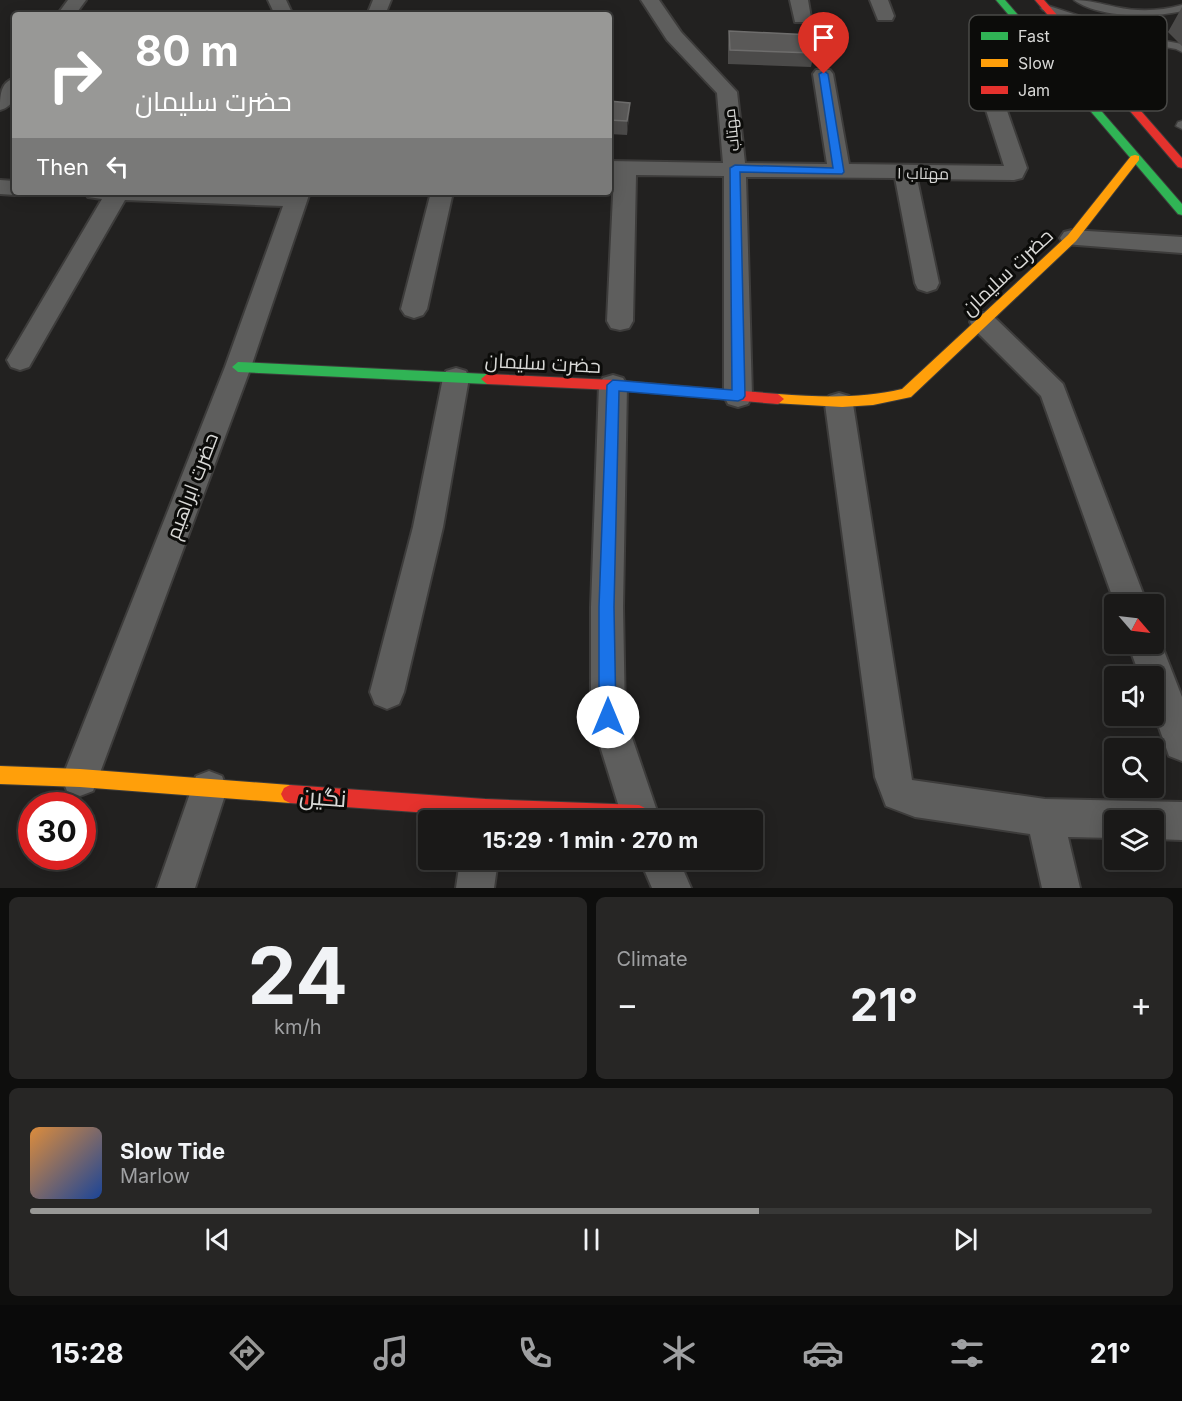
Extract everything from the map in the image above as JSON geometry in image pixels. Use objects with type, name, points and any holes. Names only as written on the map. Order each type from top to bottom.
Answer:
[{"type":"street","name":"مهتاب","points":[[650,0],[674,36],[727,92],[735,168],[738,396]]},
{"type":"street","points":[[1000,0],[1013,15]]},
{"type":"street","points":[[824,74],[838,172]]},
{"type":"street","points":[[0,104],[12,88]]},
{"type":"street","name":"مهتاب ۱","points":[[617,168],[1014,173],[1016,168],[997,111]]},
{"type":"street","points":[[1095,111],[1182,211]]},
{"type":"street","points":[[1135,111],[1182,165]]},
{"type":"street","name":"حضرت سلیمان","points":[[238,367],[613,385],[839,404],[876,401],[906,393],[983,322],[1072,238],[1135,158]]},
{"type":"street","points":[[617,168],[620,321]]},
{"type":"street","points":[[905,173],[927,283]]},
{"type":"street","points":[[20,360],[108,195]]},
{"type":"street","name":"حضرت ابراهیم","points":[[80,778],[238,367],[297,195]]},
{"type":"street","points":[[414,309],[441,195]]},
{"type":"street","points":[[1072,238],[1182,245]]},
{"type":"street","points":[[983,322],[1053,391],[1127,594]]},
{"type":"street","points":[[387,692],[428,527],[456,378]]},
{"type":"street","points":[[613,385],[607,607],[608,717],[638,810]]},
{"type":"street","points":[[839,404],[893,777],[899,793],[915,799],[1045,818],[1182,821]]},
{"type":"street","points":[[1149,654],[1182,743]]},
{"type":"street","name":"نگین","points":[[0,775],[80,778],[440,810]]},
{"type":"street","points":[[176,888],[209,789]]},
{"type":"street","points":[[1045,818],[1061,888]]},
{"type":"street","points":[[475,888],[477,870]]},
{"type":"street","points":[[664,870],[672,888]]},
{"type":"lane","points":[[1078,0],[1118,11],[1146,15],[1182,8]]},
{"type":"lane","points":[[1078,0],[1093,15]]},
{"type":"lane","points":[[1042,4],[1072,15]]},
{"type":"lane","points":[[1167,44],[1179,46],[1182,49]]},
{"type":"building","points":[[729,31],[812,35],[814,53],[730,50]]},
{"type":"building","points":[[612,101],[630,103],[627,121],[612,120]]},
{"type":"traffic: fast","points":[[1000,0],[1013,15]]},
{"type":"traffic: fast","points":[[1096,111],[1182,211]]},
{"type":"traffic: fast","points":[[238,367],[487,379]]},
{"type":"traffic: slow","points":[[778,399],[857,402],[906,393],[1072,238],[1135,158]]},
{"type":"traffic: slow","points":[[0,775],[80,778],[290,794]]},
{"type":"traffic: jam","points":[[1039,0],[1052,15]]},
{"type":"traffic: jam","points":[[1135,111],[1182,165]]},
{"type":"traffic: jam","points":[[487,379],[613,385],[778,399]]},
{"type":"traffic: jam","points":[[290,794],[536,810]]},
{"type":"route","points":[[608,717],[607,607],[613,385],[738,396],[735,168],[838,172],[824,74]]}]
